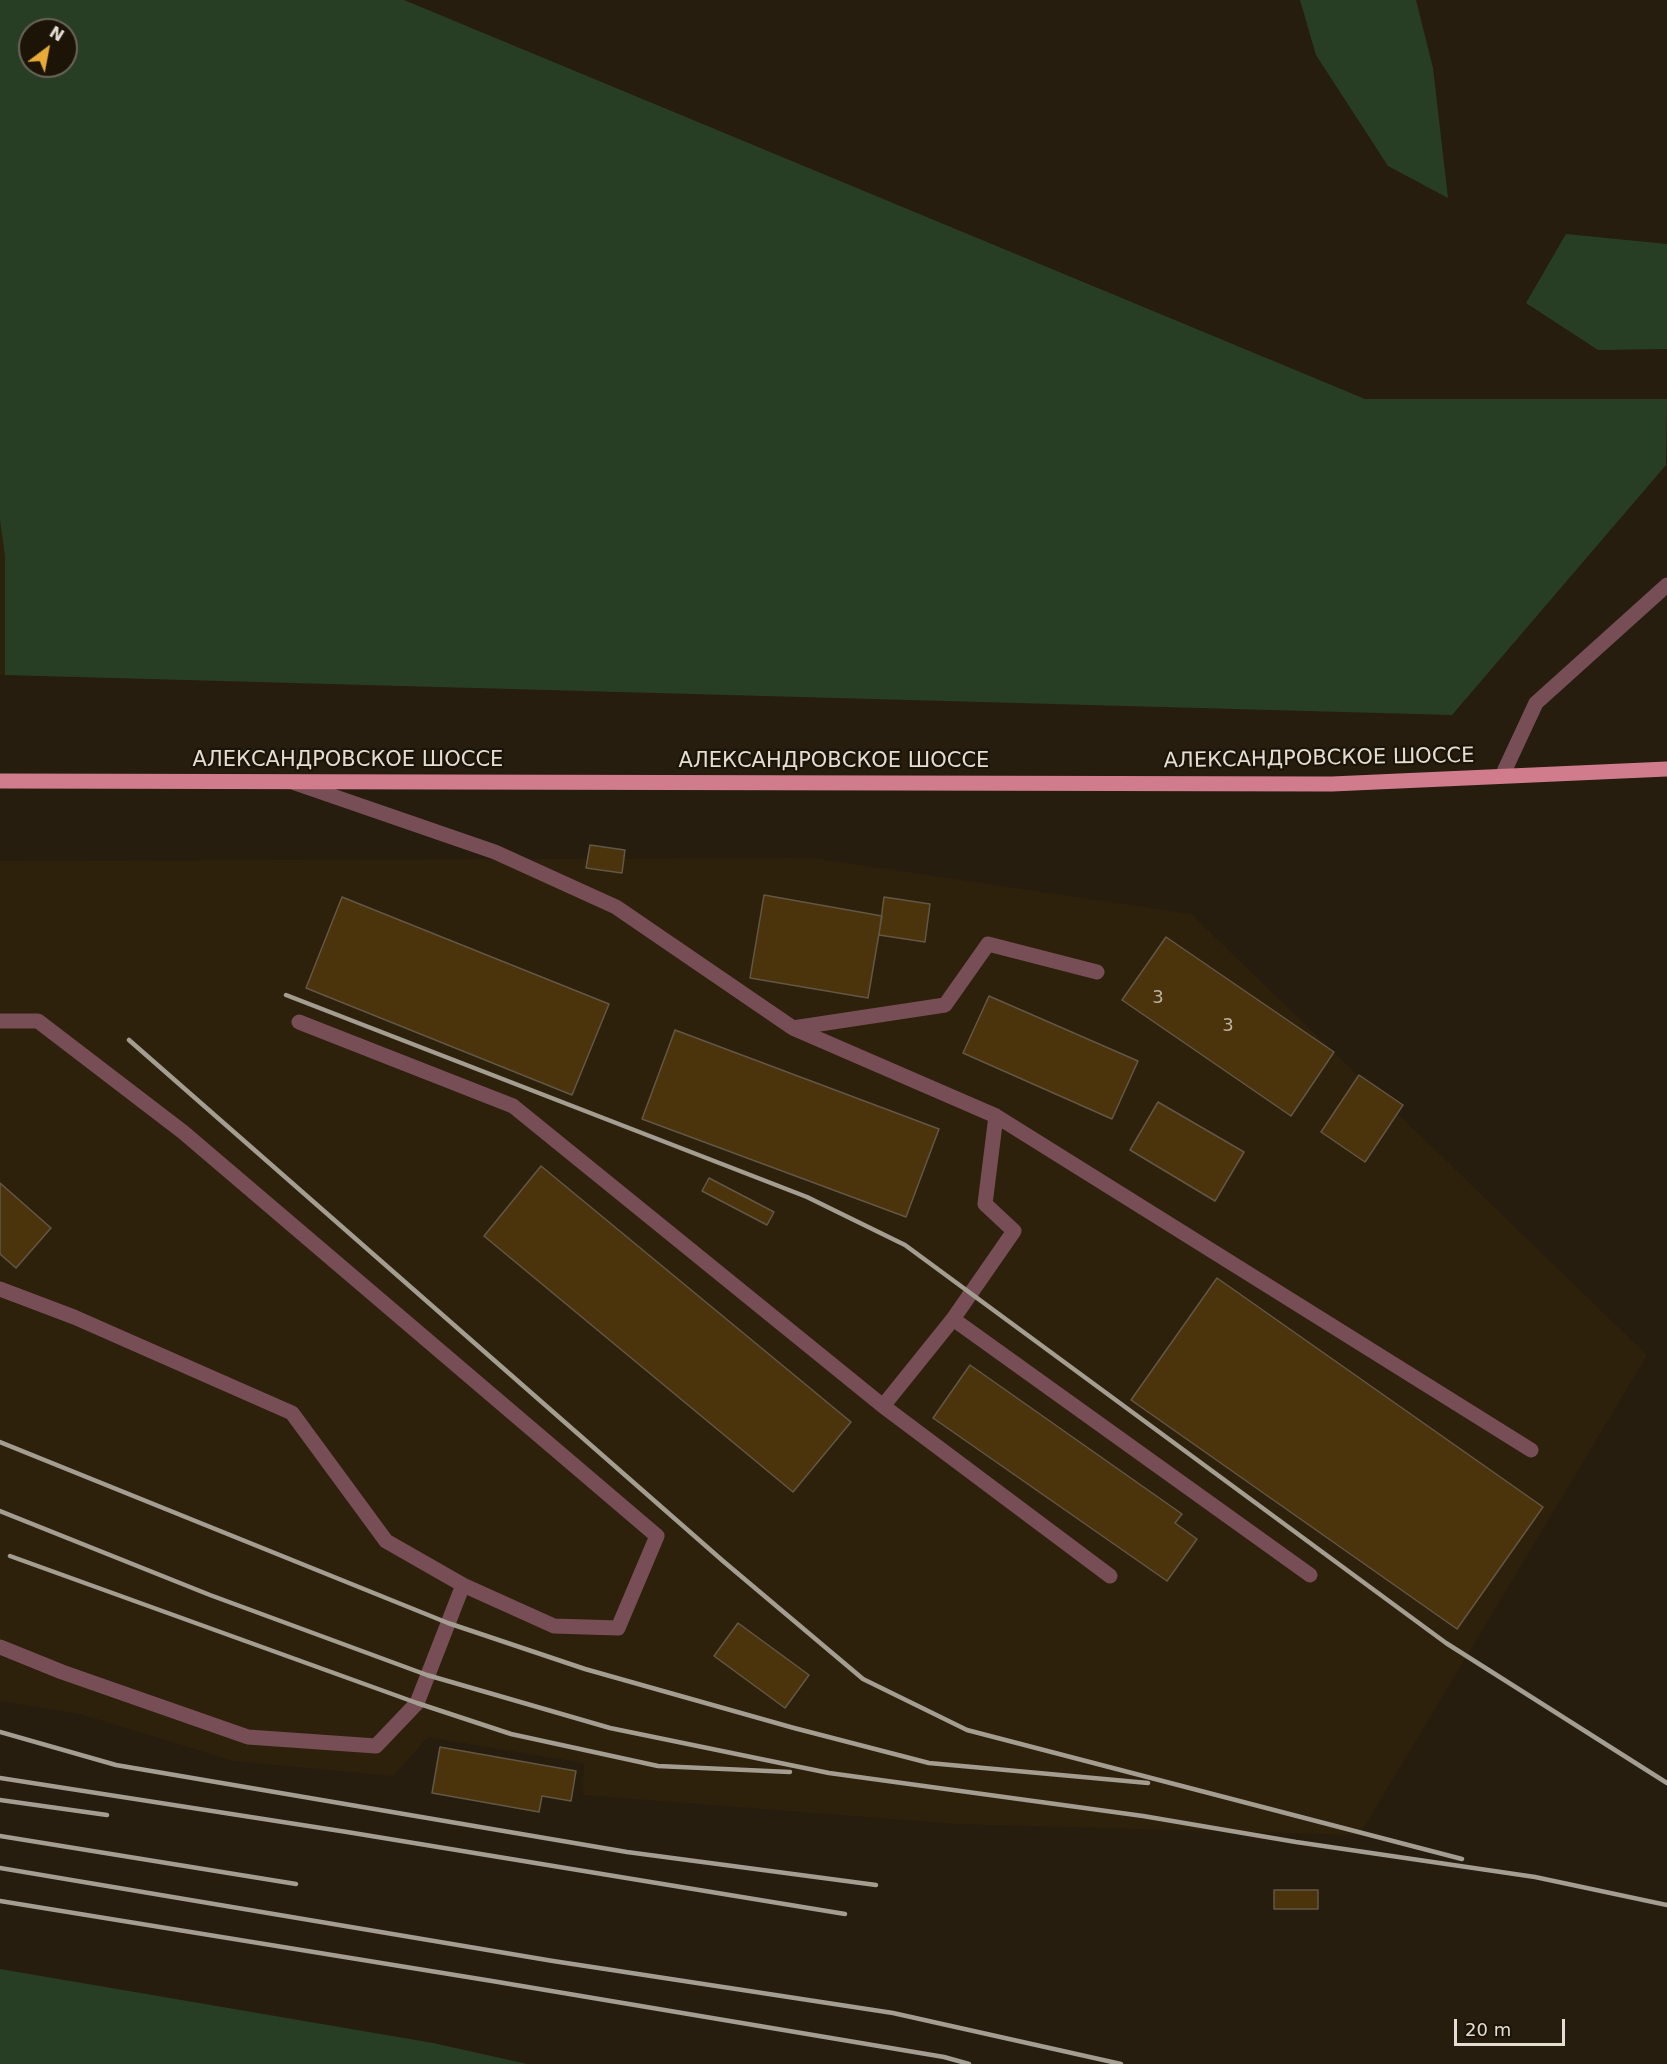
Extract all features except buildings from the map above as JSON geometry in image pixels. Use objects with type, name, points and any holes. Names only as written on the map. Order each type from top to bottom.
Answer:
[{"type":"main road","name":"АЛЕКСАНДРОВСКОЕ ШОССЕ","points":[[0,781],[1332,784],[1667,769]]},
{"type":"lane","points":[[1502,776],[1536,703],[1667,585]]},
{"type":"lane","points":[[292,782],[495,852],[616,907],[793,1028],[996,1116],[1531,1450]]},
{"type":"lane","points":[[793,1028],[945,1005],[988,944],[1097,972]]},
{"type":"lane","points":[[0,1021],[38,1021],[183,1132],[657,1536],[618,1628],[554,1626],[463,1585],[386,1541],[292,1413],[74,1317],[0,1289]]},
{"type":"lane","points":[[299,1022],[513,1106],[883,1406],[1110,1576]]},
{"type":"lane","points":[[883,1406],[953,1319],[1014,1231],[985,1204],[996,1116]]},
{"type":"lane","points":[[953,1319],[1310,1575]]},
{"type":"lane","points":[[0,1647],[62,1672],[248,1737],[376,1746],[417,1703],[463,1585]]},
{"type":"shaded area","points":[[0,520],[5,557],[5,675],[0,675]]},
{"type":"shaded area","points":[[813,858],[1191,914],[1647,1355],[1359,1835],[958,1824],[583,1795],[584,1763],[428,1737],[393,1776],[234,1761],[80,1714],[0,1701],[0,861]]},
{"type":"green space","points":[[0,0],[404,0],[1365,399],[1667,399],[1666,465],[1452,715],[5,675],[5,557],[0,520]]},
{"type":"green space","points":[[1300,0],[1416,0],[1433,68],[1448,198],[1388,166],[1316,55]]},
{"type":"green space","points":[[1566,234],[1667,244],[1667,349],[1598,350],[1526,303]]},
{"type":"green space","points":[[0,1969],[433,2043],[527,2064],[0,2064]]},
{"type":"railway","points":[[286,995],[807,1197],[905,1245],[1446,1643],[1667,1783]]},
{"type":"railway","points":[[129,1040],[723,1561],[863,1679],[967,1730],[1462,1859]]},
{"type":"railway","points":[[0,1442],[448,1623],[585,1669],[794,1728],[929,1763],[1148,1783]]},
{"type":"railway","points":[[0,1511],[210,1595],[427,1675],[610,1728],[829,1773],[1143,1816],[1296,1842],[1535,1877],[1667,1905]]},
{"type":"railway","points":[[10,1556],[417,1703],[511,1734],[658,1766],[790,1772]]},
{"type":"railway","points":[[0,1732],[116,1765],[627,1852],[876,1885]]},
{"type":"railway","points":[[0,1778],[347,1832],[845,1914]]},
{"type":"railway","points":[[0,1800],[107,1815]]},
{"type":"railway","points":[[0,1836],[296,1884]]},
{"type":"railway","points":[[0,1868],[553,1961],[893,2013],[1121,2064]]},
{"type":"railway","points":[[0,1901],[944,2057],[969,2064]]}]
